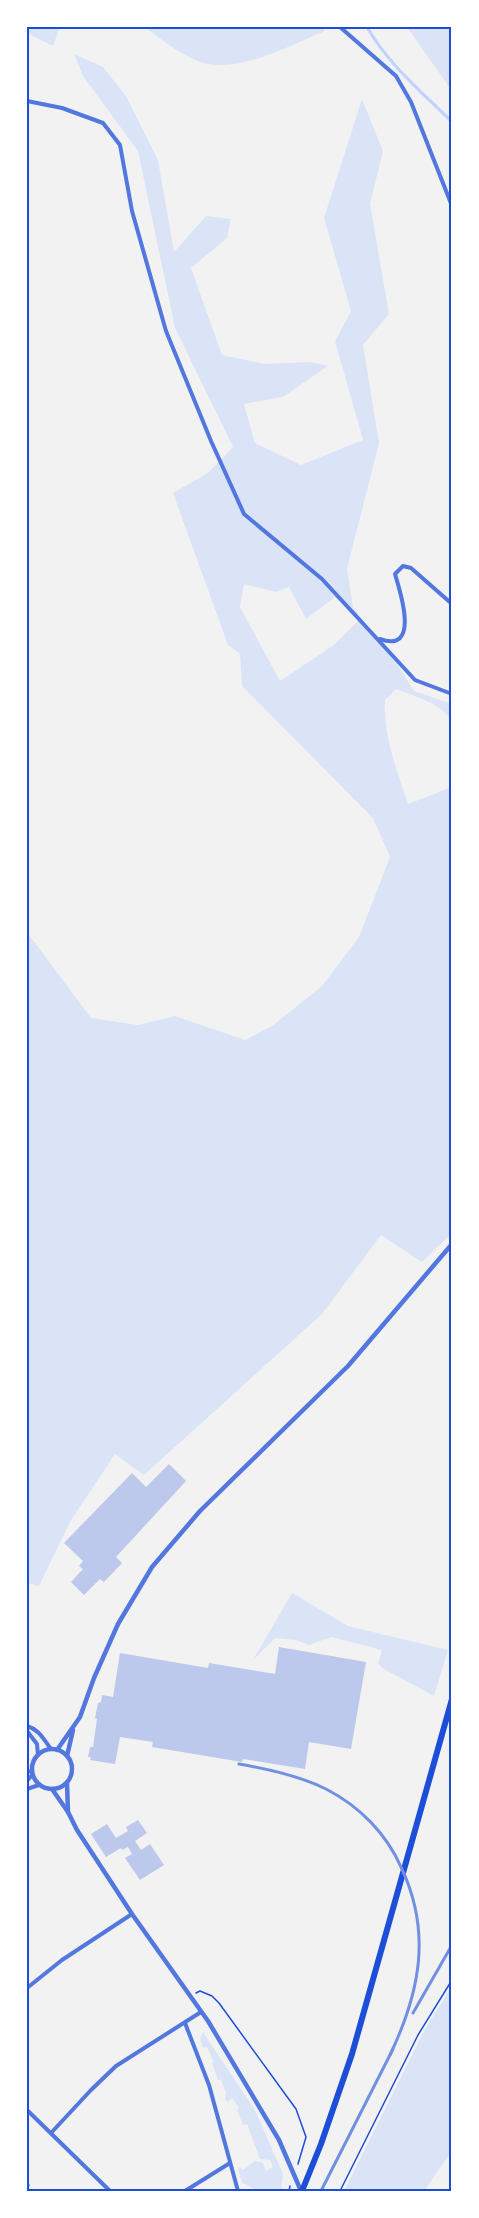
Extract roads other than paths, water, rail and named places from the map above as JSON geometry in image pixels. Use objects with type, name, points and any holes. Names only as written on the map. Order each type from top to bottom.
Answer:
[{"type":"highway","points":[[301,2191],[321,2144],[352,2054],[452,1699]]},
{"type":"street","points":[[340,27],[396,76],[411,102],[452,206]]},
{"type":"street","points":[[27,101],[62,108],[103,123],[120,145],[132,211],[166,331],[244,514],[322,579],[415,680],[452,694]]},
{"type":"street","points":[[378,639],[394,641],[400,638],[405,626],[405,613],[395,574],[403,566],[411,568],[452,604]]},
{"type":"street","points":[[68,1812],[67,1783],[72,1767],[67,1756],[73,1728],[118,1624],[152,1568],[200,1511],[348,1366],[452,1244]]},
{"type":"street","points":[[27,1726],[40,1733],[54,1750],[67,1756]]},
{"type":"street","points":[[27,1780],[38,1755],[54,1750],[73,1728]]},
{"type":"street","points":[[27,1731],[37,1744],[38,1755]]},
{"type":"street","points":[[30,1773],[39,1785],[52,1790],[68,1812],[77,1830],[132,1914],[201,2012],[279,2140],[301,2191]]},
{"type":"street","points":[[52,1790],[67,1783]]},
{"type":"street","points":[[27,1789],[39,1785]]},
{"type":"street","points":[[27,1988],[62,1960],[132,1914]]},
{"type":"street","points":[[51,2133],[116,2066],[201,2012]]},
{"type":"street","points":[[185,2023],[209,2085],[238,2191]]},
{"type":"street","points":[[27,2110],[110,2191]]},
{"type":"street","points":[[185,2191],[230,2163]]},
{"type":"waterway","points":[[367,27],[395,65],[452,122]]},
{"type":"railway","points":[[239,1764],[295,1777],[326,1789],[360,1812],[388,1843],[395,1855],[411,1891],[417,1915],[419,1938],[415,1985],[409,2008],[390,2055]]},
{"type":"railway","points":[[413,2013],[452,1945]]},
{"type":"railway","points":[[321,2191],[393,2049]]}]
